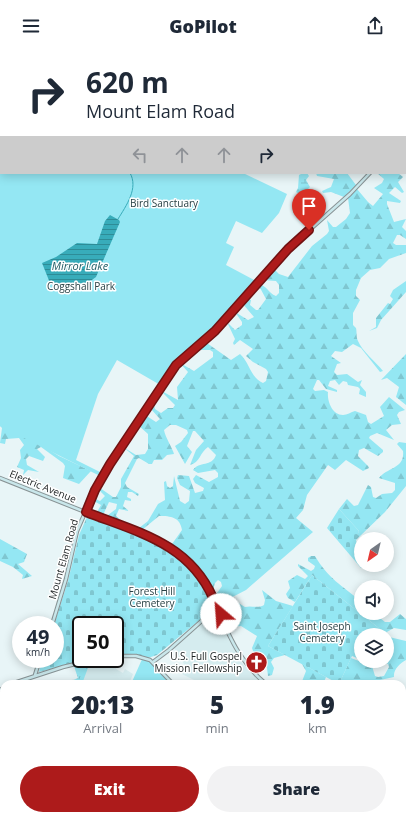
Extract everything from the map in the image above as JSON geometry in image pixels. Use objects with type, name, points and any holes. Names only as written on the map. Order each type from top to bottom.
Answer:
[{"type":"main road","name":"Mount Elam Road","points":[[55,616],[66,579],[77,531],[95,490],[110,464],[176,365],[215,331],[288,249],[350,194],[369,174]]},
{"type":"main road","name":"Electric Avenue","points":[[0,478],[159,541],[173,548],[197,570],[214,601],[239,655],[249,668],[262,680]]},
{"type":"main road","points":[[153,662],[170,650],[217,609]]},
{"type":"main road","points":[[124,656],[143,657],[153,662],[169,680]]},
{"type":"main road","points":[[22,680],[72,665]]},
{"type":"main road","points":[[35,675],[37,668]]},
{"type":"shaded area","points":[[215,614],[218,615],[242,663],[258,680],[194,680],[182,674],[186,667],[174,648],[206,619]]},
{"type":"shaded area","points":[[75,668],[116,668],[123,673],[125,669],[133,674],[131,680],[72,680],[78,678]]},
{"type":"green space","name":"Coggshall Park","points":[[0,174],[245,174],[287,194],[279,213],[262,233],[236,221],[226,243],[234,247],[226,265],[258,282],[215,331],[179,361],[162,386],[117,360],[98,394],[76,460],[104,474],[102,477],[0,426]]},
{"type":"green space","points":[[308,174],[309,176],[306,180],[310,187],[302,195],[296,192],[298,188],[299,175]]},
{"type":"green space","points":[[316,174],[348,174],[356,185],[344,197],[331,192],[323,193],[322,191],[331,187],[334,179],[317,176]]},
{"type":"green space","points":[[378,174],[399,174],[403,177],[398,182],[404,192],[402,193],[395,187],[389,193],[401,201],[400,203],[387,201],[387,204],[394,222],[406,219],[402,227],[406,231],[406,239],[400,235],[397,235],[393,243],[396,245],[406,245],[406,253],[389,259],[380,268],[370,270],[361,278],[356,290],[356,296],[360,300],[353,313],[353,325],[356,328],[357,338],[360,345],[383,371],[380,372],[361,348],[353,344],[342,352],[335,351],[331,356],[341,363],[337,364],[334,372],[337,375],[347,374],[358,382],[362,380],[360,385],[366,392],[366,397],[359,394],[360,389],[358,387],[348,385],[347,382],[343,381],[339,385],[335,380],[330,381],[328,386],[337,390],[337,392],[326,389],[319,380],[317,380],[313,389],[315,391],[324,390],[328,392],[329,403],[336,413],[344,415],[355,411],[366,415],[368,422],[371,424],[384,416],[380,407],[389,397],[405,410],[399,412],[397,415],[401,424],[392,425],[386,430],[394,440],[377,433],[370,436],[369,438],[383,450],[383,452],[378,456],[364,448],[359,450],[358,456],[369,468],[363,471],[346,460],[335,470],[328,465],[307,495],[303,510],[296,518],[313,532],[246,590],[219,604],[215,596],[222,586],[221,582],[218,580],[215,583],[213,590],[211,590],[209,584],[193,562],[172,544],[182,530],[177,520],[167,516],[159,516],[142,530],[139,528],[148,521],[158,504],[165,500],[164,482],[166,481],[167,486],[170,488],[173,486],[174,476],[180,501],[185,504],[189,501],[190,491],[180,485],[177,478],[178,475],[189,476],[195,493],[203,491],[204,488],[195,483],[193,479],[196,475],[209,482],[218,477],[218,473],[215,470],[198,473],[193,470],[196,467],[209,463],[214,459],[216,455],[208,447],[196,462],[190,465],[196,450],[204,441],[195,431],[193,431],[187,446],[192,452],[185,464],[175,446],[181,442],[188,433],[187,430],[176,425],[170,425],[164,430],[174,454],[167,455],[162,460],[154,460],[152,464],[149,464],[139,458],[137,459],[125,483],[127,487],[139,494],[138,496],[132,492],[128,492],[127,497],[131,499],[131,501],[125,500],[123,506],[129,511],[119,509],[116,516],[121,520],[109,517],[108,515],[116,509],[117,504],[109,502],[103,515],[100,515],[97,512],[101,505],[92,500],[93,498],[100,501],[105,496],[98,489],[100,488],[113,497],[116,497],[121,487],[121,479],[134,456],[123,447],[136,455],[145,454],[148,449],[148,434],[138,425],[145,415],[156,422],[160,419],[150,408],[151,404],[154,405],[155,409],[161,413],[168,408],[173,408],[175,405],[160,390],[178,400],[177,387],[188,372],[180,363],[194,371],[213,357],[213,352],[210,350],[196,350],[196,348],[204,341],[231,360],[240,354],[246,361],[255,377],[263,383],[266,381],[268,372],[266,369],[253,362],[246,356],[253,349],[240,340],[234,345],[233,343],[235,339],[227,322],[235,330],[242,325],[242,322],[235,312],[248,320],[254,317],[242,303],[247,298],[251,300],[250,305],[258,310],[266,299],[258,284],[276,296],[279,293],[279,285],[276,281],[262,280],[273,268],[279,274],[288,277],[312,246],[327,234],[329,231],[327,220],[333,227],[336,227],[346,219],[350,213],[348,198],[357,189],[373,206],[383,194],[374,188],[382,183],[384,179]]},
{"type":"green space","points":[[406,281],[406,292],[381,320],[377,328],[369,331],[376,327],[376,318],[393,299],[390,296],[393,290]]},
{"type":"green space","points":[[406,354],[406,405],[396,397],[399,387],[387,378],[381,380]]},
{"type":"green space","points":[[0,419],[59,456],[91,471],[79,484],[63,478],[65,466],[63,463],[41,447],[37,449],[45,457],[43,461],[29,456],[26,459],[27,465],[39,472],[28,470],[23,475],[24,470],[17,467],[21,458],[20,450],[24,445],[19,438],[6,439],[5,444],[0,443],[2,428],[0,426]]},
{"type":"green space","points":[[399,442],[406,443],[406,486],[385,512],[364,532],[359,532],[339,509],[347,499],[354,506],[358,505],[368,485],[371,487],[373,497],[376,498],[382,494],[392,493],[395,490],[395,483],[379,478],[382,474],[398,465],[401,461],[403,451],[397,444]]},
{"type":"green space","points":[[339,509],[359,531],[354,532],[354,560],[327,528]]},
{"type":"green space","name":"Forest Hill Cemetery","points":[[87,517],[131,532],[159,545],[172,553],[194,574],[213,609],[157,655],[148,658],[135,654],[124,655],[124,616],[72,616],[72,663],[64,665],[64,616],[57,616],[68,581],[79,535]]},
{"type":"green space","points":[[0,539],[27,554],[24,562],[18,564],[32,576],[22,579],[23,575],[13,567],[0,561]]},
{"type":"green space","points":[[315,556],[330,576],[354,595],[354,608],[312,575],[295,602],[288,598],[286,594],[290,588],[288,581],[297,575],[305,579],[308,576],[298,566],[298,564],[311,571],[314,569],[315,566],[308,561],[308,558]]},
{"type":"green space","name":"Saint Joseph Cemetery","points":[[312,575],[354,608],[354,620],[369,620],[379,628],[354,628],[354,657],[352,656],[341,680],[332,680],[268,646]]},
{"type":"green space","points":[[262,590],[276,601],[293,606],[268,646],[285,655],[274,658],[271,662],[274,668],[272,675],[268,676],[267,668],[260,665],[263,657],[253,651],[252,648],[257,636],[241,626],[232,627],[236,622],[232,616],[226,614],[225,609],[235,601],[245,607],[259,607],[264,605],[265,600]]},
{"type":"green space","points":[[400,614],[406,619],[406,630],[379,628],[369,620],[383,620],[385,622],[390,622]]},
{"type":"green space","points":[[394,638],[406,641],[406,660],[397,667],[394,677],[380,680],[341,680],[351,658],[354,659],[354,668],[373,668],[375,676],[384,676],[388,668],[394,668]]},
{"type":"green space","points":[[143,657],[155,663],[170,680],[133,680]]},
{"type":"green space","points":[[302,664],[326,677],[325,680],[303,680],[306,671]]},
{"type":"green space","name":"Forest Hill Cemetery","points":[[40,668],[54,668],[39,672]]},
{"type":"green space","points":[[75,668],[88,668],[83,680],[74,680],[78,678]]},
{"type":"water","name":"Mirror Lake","points":[[110,215],[120,222],[96,277],[82,285],[71,283],[62,287],[50,283],[42,263],[56,257],[77,243],[97,244],[105,221]]},
{"type":"waterway","points":[[118,219],[128,203],[132,191],[133,185],[130,174]]},
{"type":"place","name":"U.S. Full Gospel Mission Fellowship","points":[[257,662]]},
{"type":"route","points":[[221,614],[220,608],[214,601],[202,577],[196,569],[179,553],[168,545],[159,541],[86,512],[95,490],[110,464],[176,365],[192,349],[215,331],[288,249],[309,230]]},
{"type":"park label","name":"Bird Sanctuary","points":[[164,203]]}]
